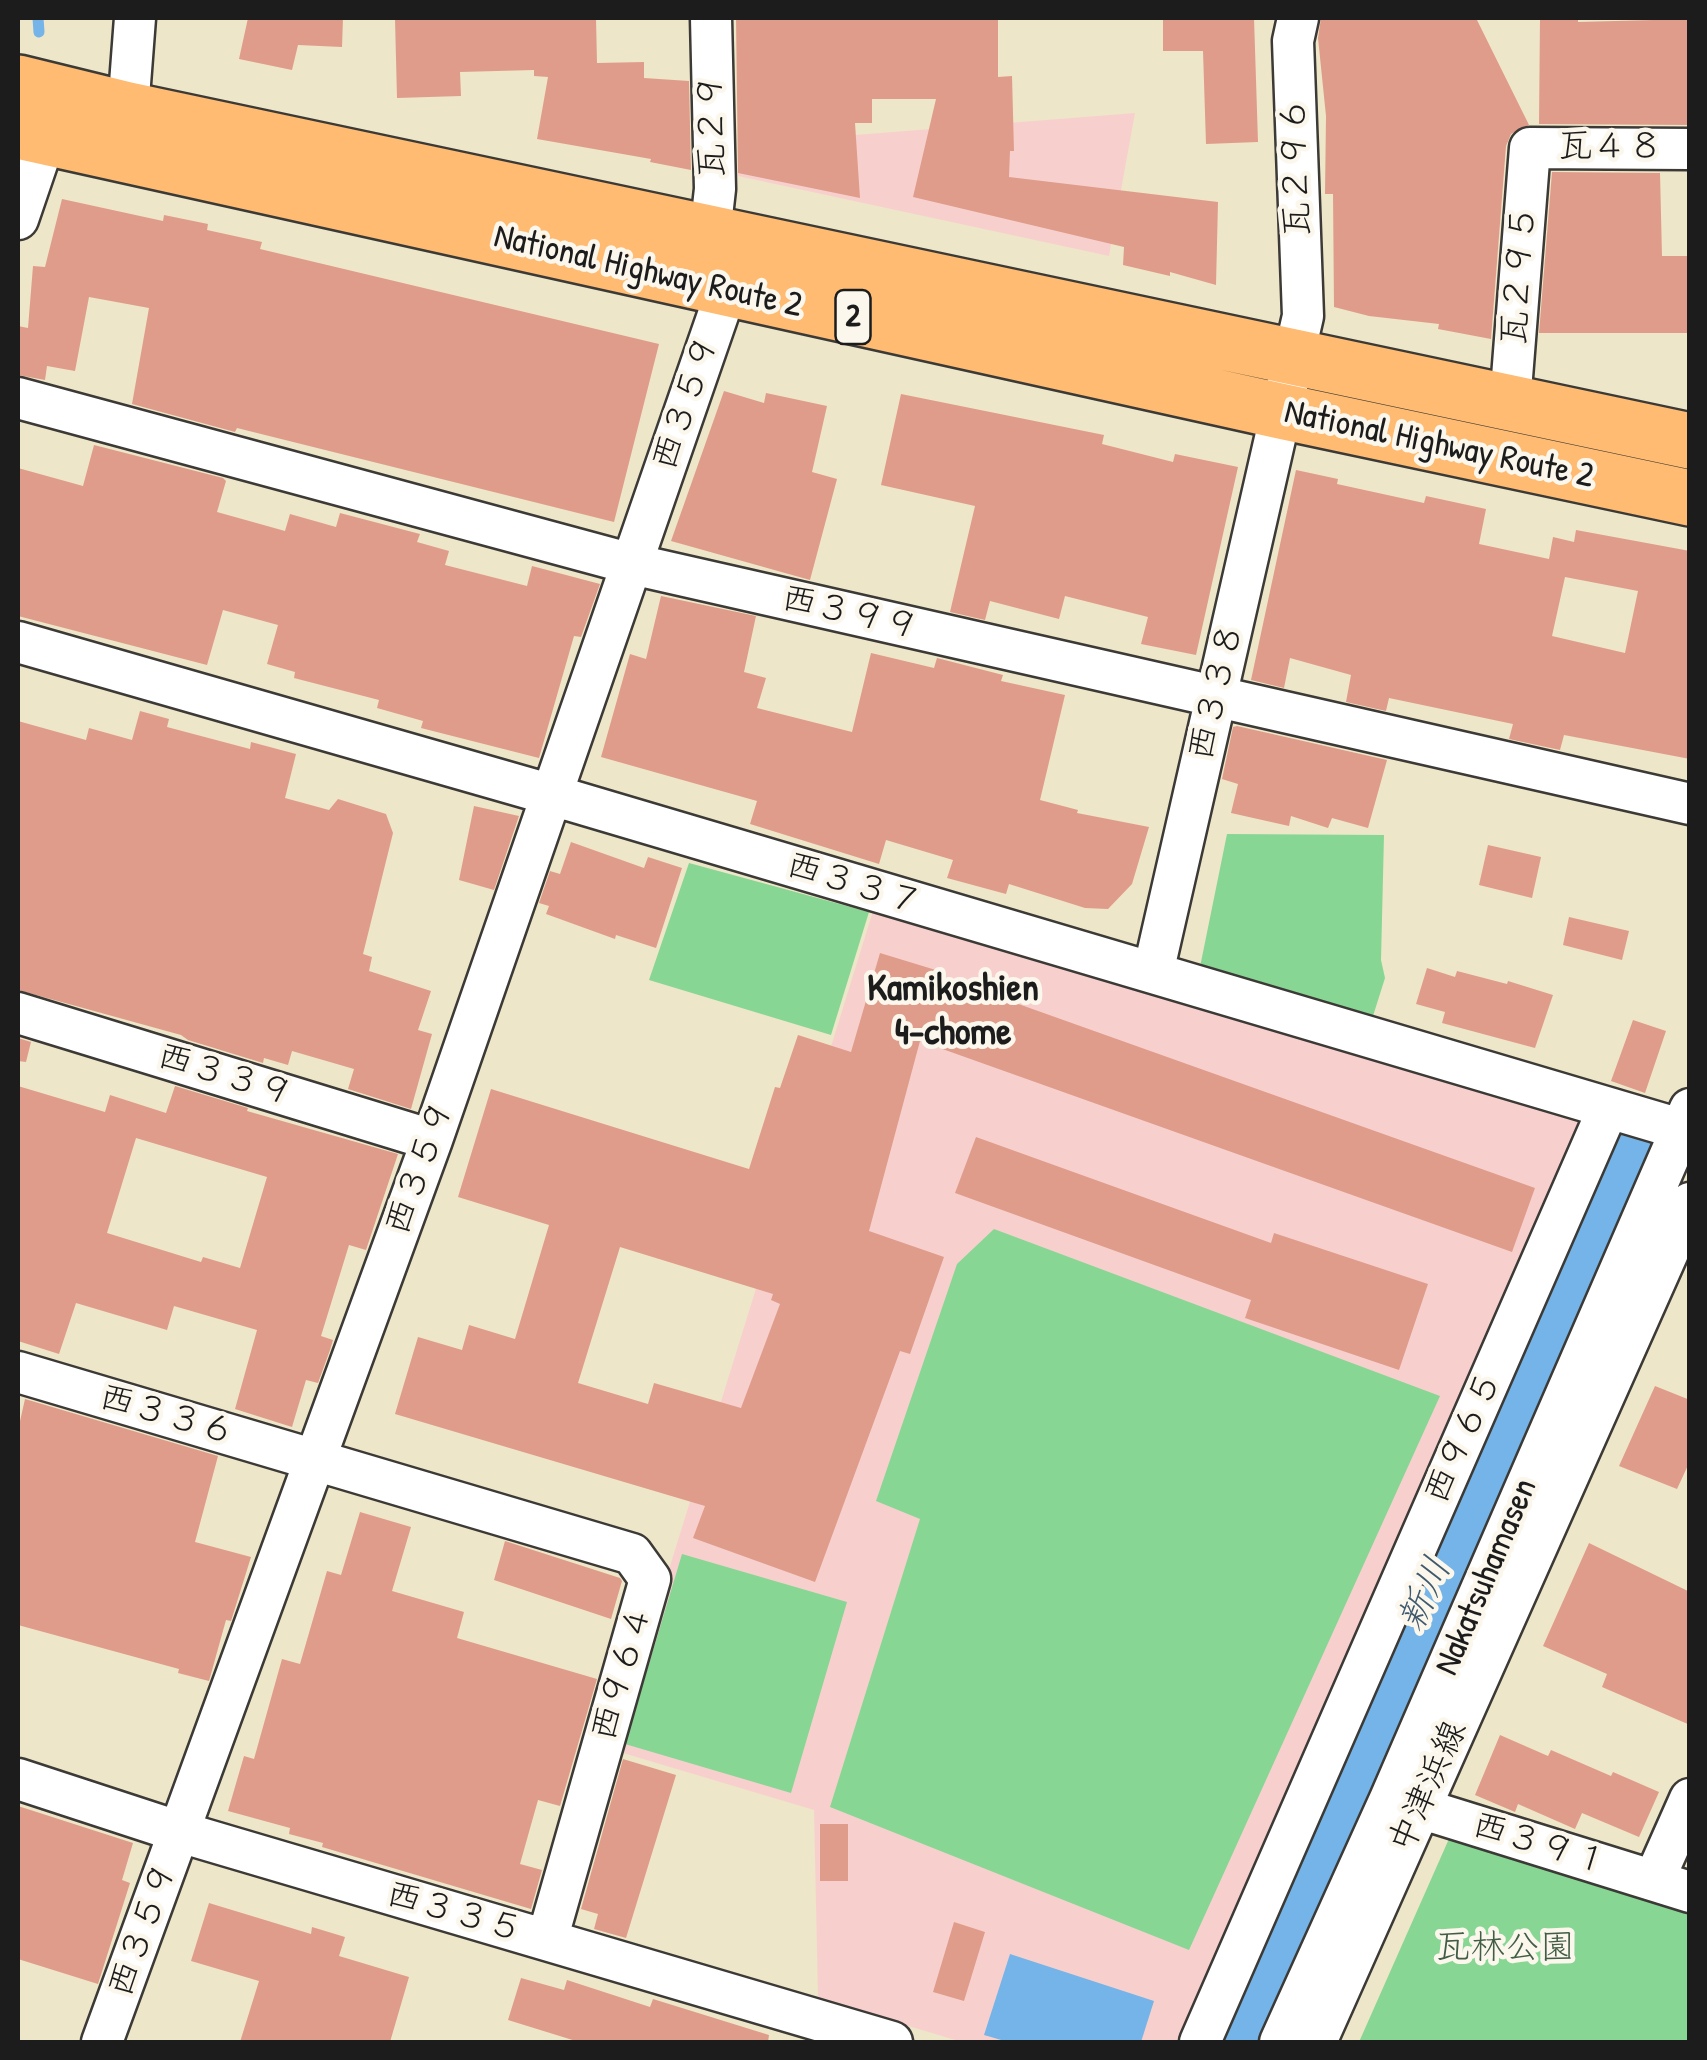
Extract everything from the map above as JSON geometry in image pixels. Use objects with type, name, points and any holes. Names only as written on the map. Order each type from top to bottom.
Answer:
[{"type":"highway","name":"National Highway Route 2","points":[[18,83],[710,234],[1298,337],[1510,403],[1690,441]]},
{"type":"highway","name":"National Highway Route 2","points":[[32,134],[727,290],[1690,498]]},
{"type":"street","points":[[128,110],[135,18]]},
{"type":"street","name":"瓦２９","points":[[710,234],[716,190],[711,18]]},
{"type":"street","name":"瓦２９６","points":[[1280,411],[1298,337],[1293,41],[1298,18]]},
{"type":"street","points":[[18,219],[32,134]]},
{"type":"street","name":"瓦４８","points":[[1530,148],[1690,149]]},
{"type":"street","name":"瓦２９５","points":[[1510,403],[1530,148]]},
{"type":"street","name":"西３５９","points":[[102,2042],[432,1140],[727,290]]},
{"type":"street","name":"西３９９","points":[[18,398],[632,564],[1690,804]]},
{"type":"street","name":"西３３８","points":[[1153,973],[1280,411]]},
{"type":"street","name":"西３３７","points":[[18,642],[552,795],[1608,1109],[1687,1124]]},
{"type":"street","name":"西３３９","points":[[18,1013],[432,1140]]},
{"type":"street","name":"西９６５","points":[[1200,2042],[1608,1109]]},
{"type":"street","name":"Nakatsuhamasen","points":[[1280,2042],[1405,1803],[1687,1124]]},
{"type":"street","name":"中津浜線","points":[[1316,2042],[1405,1803],[1690,1203]]},
{"type":"street","name":"西３３６","points":[[18,1372],[316,1460]]},
{"type":"street","name":"西９６４","points":[[316,1460],[632,1554],[650,1579],[547,1940]]},
{"type":"street","name":"西３３５","points":[[18,1779],[180,1832],[892,2042]]},
{"type":"street","points":[[1672,1886],[1690,1799]]},
{"type":"street","name":"西３９１","points":[[1405,1803],[1672,1886]]},
{"type":"shaded area","points":[[1135,113],[1109,256],[738,176],[740,144]]},
{"type":"shaded area","points":[[873,911],[1579,1122],[1186,2042],[962,2042],[818,1999],[814,1810],[613,1750]]},
{"type":"green space","points":[[1227,834],[1384,835],[1381,960],[1385,978],[1373,1016],[1200,967]]},
{"type":"green space","points":[[689,863],[869,912],[831,1035],[649,980]]},
{"type":"green space","points":[[994,1229],[1440,1396],[1189,1950],[830,1807],[920,1519],[876,1501],[957,1264]]},
{"type":"green space","points":[[682,1554],[847,1602],[791,1793],[625,1744]]},
{"type":"green space","name":"瓦林公園","points":[[1452,1832],[1689,1911],[1689,2042],[1359,2042]]},
{"type":"water","points":[[1010,1954],[1154,2001],[1141,2042],[1008,2042],[984,2035]]},
{"type":"building","points":[[248,18],[343,18],[342,47],[298,45],[292,70],[239,59]]},
{"type":"building","points":[[596,18],[597,63],[644,62],[644,78],[689,81],[691,170],[537,139],[548,77],[534,76],[534,70],[460,72],[461,96],[397,98],[395,19]]},
{"type":"building","points":[[736,18],[998,18],[998,77],[1012,76],[1014,151],[1010,151],[1009,177],[1218,202],[1216,285],[1170,272],[1170,276],[1123,265],[1124,247],[913,197],[936,99],[872,99],[872,123],[855,123],[860,198],[738,173]]},
{"type":"building","points":[[1163,18],[1254,18],[1258,142],[1206,144],[1203,51],[1163,51]]},
{"type":"building","points":[[1321,18],[1476,18],[1529,125],[1511,134],[1506,146],[1491,339],[1438,329],[1439,324],[1369,316],[1334,307],[1333,194],[1325,194],[1326,116],[1318,38]]},
{"type":"building","points":[[1540,18],[1578,18],[1578,22],[1690,19],[1690,125],[1539,124]]},
{"type":"building","points":[[1552,172],[1660,173],[1662,256],[1690,256],[1690,333],[1539,333]]},
{"type":"building","points":[[62,199],[163,221],[164,215],[208,224],[207,230],[262,242],[260,249],[659,344],[614,522],[132,404],[149,308],[89,297],[75,371],[47,366],[45,380],[18,375],[18,326],[28,328],[33,266],[45,267]]},
{"type":"building","points":[[724,391],[764,403],[766,393],[827,406],[812,472],[837,479],[810,580],[671,541]]},
{"type":"building","points":[[901,394],[1104,435],[1102,444],[1173,462],[1175,454],[1238,467],[1196,655],[1141,644],[1148,617],[1065,596],[1059,619],[990,601],[985,620],[950,612],[975,506],[881,485]]},
{"type":"building","points":[[94,445],[223,478],[226,481],[217,512],[285,531],[290,514],[336,527],[340,513],[420,534],[417,542],[449,551],[445,565],[527,586],[532,566],[600,584],[581,637],[574,636],[539,758],[421,728],[423,721],[377,708],[379,700],[294,678],[295,672],[267,664],[278,625],[223,610],[207,665],[18,616],[18,468],[83,486]]},
{"type":"building","points":[[1296,470],[1338,479],[1337,484],[1424,503],[1426,496],[1486,509],[1479,544],[1549,559],[1553,537],[1574,542],[1576,530],[1690,551],[1690,759],[1564,735],[1560,750],[1509,739],[1513,724],[1389,698],[1386,711],[1346,702],[1351,675],[1290,658],[1284,688],[1251,680]],"holes":[[[1565,577],[1638,591],[1625,653],[1552,636]]]},
{"type":"building","points":[[661,596],[756,616],[744,672],[766,678],[757,708],[852,732],[871,653],[934,668],[937,658],[1003,675],[1001,681],[1065,695],[1040,800],[1078,810],[1077,813],[1149,827],[1132,884],[1108,909],[1085,908],[1009,884],[1006,894],[947,878],[953,860],[886,840],[879,864],[750,824],[757,801],[601,757],[630,654],[646,659]]},
{"type":"building","points":[[140,711],[169,719],[167,727],[250,749],[251,742],[296,754],[285,798],[329,810],[338,799],[386,814],[393,833],[363,954],[372,957],[369,971],[431,991],[418,1030],[432,1034],[411,1109],[348,1089],[354,1069],[292,1051],[288,1065],[264,1058],[263,1063],[181,1035],[18,990],[18,721],[86,740],[89,728],[132,740]]},
{"type":"building","points":[[1233,727],[1387,760],[1368,828],[1332,818],[1328,828],[1291,816],[1289,826],[1231,813],[1238,784],[1222,779]]},
{"type":"building","points":[[474,806],[519,816],[494,890],[459,880]]},
{"type":"building","points":[[571,842],[644,868],[648,857],[682,868],[656,948],[616,935],[615,939],[546,914],[549,906],[539,903],[550,871],[560,874]]},
{"type":"building","points":[[1488,845],[1541,857],[1532,898],[1479,885]]},
{"type":"building","points":[[1569,917],[1629,931],[1622,960],[1563,945]]},
{"type":"building","points":[[880,953],[1535,1188],[1512,1252],[920,1041],[869,1231],[944,1257],[910,1354],[900,1351],[815,1582],[693,1538],[705,1506],[395,1414],[418,1337],[462,1350],[469,1325],[515,1339],[549,1225],[458,1197],[491,1089],[749,1169],[775,1087],[780,1088],[798,1035],[851,1052]],"holes":[[[620,1247],[773,1294],[771,1300],[780,1304],[741,1408],[654,1383],[648,1404],[578,1383]]]},
{"type":"building","points":[[1427,968],[1455,977],[1457,971],[1507,984],[1508,981],[1553,995],[1535,1048],[1442,1023],[1445,1012],[1416,1004]]},
{"type":"building","points":[[1633,1020],[1666,1031],[1645,1093],[1611,1081]]},
{"type":"building","points":[[18,1038],[31,1042],[26,1062],[18,1061]]},
{"type":"building","points":[[18,1086],[105,1112],[110,1095],[166,1113],[175,1086],[398,1154],[366,1250],[349,1245],[321,1336],[333,1340],[330,1350],[318,1383],[306,1380],[292,1427],[235,1409],[257,1330],[174,1306],[167,1330],[76,1303],[59,1354],[18,1341]],"holes":[[[136,1138],[267,1177],[240,1268],[203,1257],[201,1262],[107,1233]]]},
{"type":"building","points":[[976,1137],[1271,1243],[1274,1233],[1428,1284],[1399,1370],[1245,1318],[1251,1300],[955,1193]]},
{"type":"building","points":[[1655,1386],[1690,1400],[1690,1461],[1677,1489],[1619,1466]]},
{"type":"building","points":[[25,1399],[218,1456],[195,1542],[251,1557],[231,1621],[226,1620],[209,1681],[178,1673],[179,1669],[18,1625],[18,1430]]},
{"type":"building","points":[[360,1512],[411,1527],[392,1591],[464,1612],[457,1638],[597,1679],[560,1806],[538,1800],[520,1864],[542,1870],[531,1909],[322,1847],[323,1843],[289,1834],[290,1828],[228,1811],[244,1756],[254,1759],[282,1659],[300,1664],[327,1571],[341,1575]]},
{"type":"building","points":[[505,1541],[620,1578],[611,1619],[494,1580]]},
{"type":"building","points":[[1589,1543],[1690,1592],[1690,1725],[1602,1687],[1607,1674],[1543,1646]]},
{"type":"building","points":[[1500,1735],[1548,1756],[1551,1750],[1659,1792],[1639,1837],[1582,1813],[1575,1829],[1518,1804],[1515,1812],[1475,1795]]},
{"type":"building","points":[[623,1759],[676,1775],[626,1938],[594,1929],[598,1914],[581,1909]]},
{"type":"building","points":[[18,1806],[133,1843],[122,1880],[130,1883],[98,1984],[18,1959]]},
{"type":"building","points":[[820,1824],[848,1824],[848,1881],[820,1881]]},
{"type":"building","points":[[209,1903],[311,1934],[312,1927],[345,1937],[339,1956],[409,1977],[390,2042],[240,2042],[259,1981],[191,1961]]},
{"type":"building","points":[[954,1922],[985,1932],[964,2001],[933,1992]]},
{"type":"building","points":[[521,1978],[564,1990],[567,1980],[650,2007],[653,1999],[769,2035],[768,2042],[579,2042],[508,2020]]},
{"type":"waterway","points":[[38,18],[39,32]]},
{"type":"waterway","name":"新川","points":[[1229,2042],[1589,1225],[1628,1150]]},
{"type":"district","name":"Kamikoshien 4-chome","points":[[953,1012]]}]
